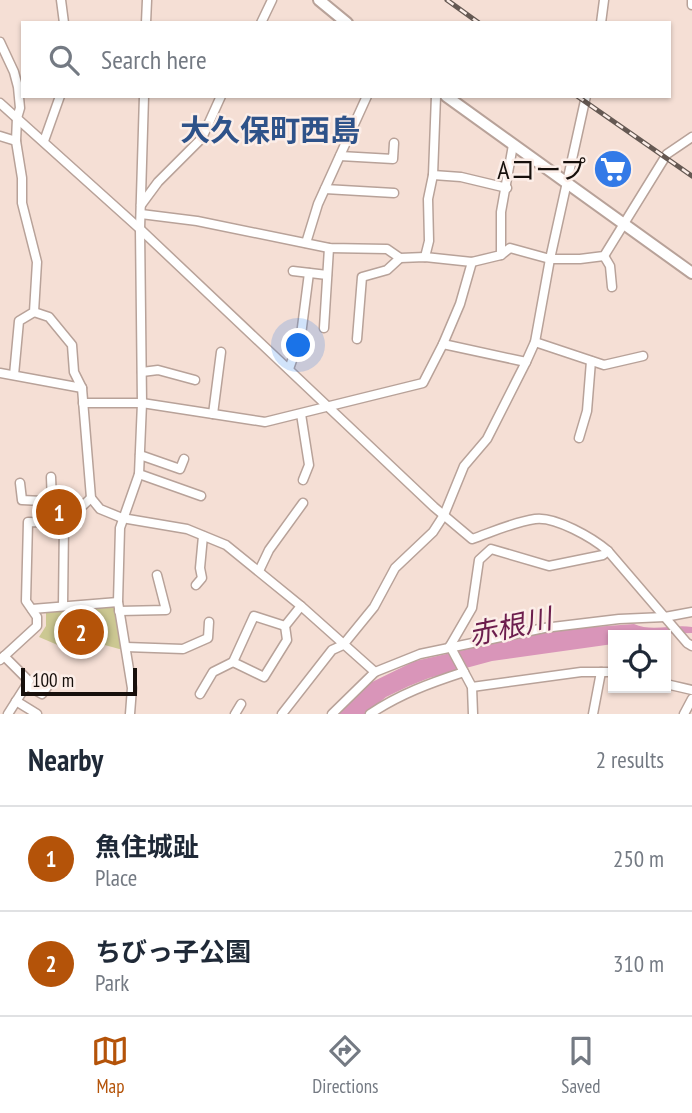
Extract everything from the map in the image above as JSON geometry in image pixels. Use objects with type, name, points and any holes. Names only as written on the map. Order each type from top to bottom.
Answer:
[{"type":"main road","points":[[319,0],[345,21]]},
{"type":"main road","points":[[449,98],[692,273]]},
{"type":"street","points":[[61,0],[64,21]]},
{"type":"street","points":[[146,21],[147,0]]},
{"type":"street","points":[[262,21],[272,0]]},
{"type":"street","points":[[601,21],[604,0]]},
{"type":"street","points":[[692,0],[692,5]]},
{"type":"street","points":[[0,42],[20,86],[16,141],[22,178],[22,203],[37,262],[34,312]]},
{"type":"street","points":[[44,141],[59,98]]},
{"type":"street","points":[[130,714],[132,688],[118,606],[120,528],[139,474],[140,455],[140,229],[144,98]]},
{"type":"street","points":[[141,210],[158,181],[202,138],[220,98]]},
{"type":"street","points":[[306,243],[325,189],[366,98]]},
{"type":"street","points":[[425,257],[429,241],[428,199],[433,175],[436,98]]},
{"type":"street","points":[[284,712],[332,650],[343,645],[374,607],[395,568],[433,533],[444,515],[464,466],[487,439],[526,362],[535,342],[550,259],[586,98]]},
{"type":"street","points":[[0,103],[140,229],[472,539],[536,518],[554,521],[596,541],[608,551],[689,644]]},
{"type":"street","points":[[0,136],[16,141]]},
{"type":"street","points":[[141,210],[329,248],[387,249],[400,258],[425,257],[472,262],[501,255],[510,248],[550,259],[604,256],[667,154],[692,137]]},
{"type":"street","points":[[340,156],[393,159],[394,143]]},
{"type":"street","points":[[501,255],[501,212],[513,145]]},
{"type":"street","points":[[433,175],[461,177],[507,188]]},
{"type":"street","points":[[325,189],[394,193]]},
{"type":"street","points":[[324,328],[329,248]]},
{"type":"street","points":[[604,256],[610,266],[612,287]]},
{"type":"street","points":[[357,340],[362,277],[387,270],[400,258]]},
{"type":"street","points":[[83,403],[142,403],[265,422],[423,383],[460,304],[472,262]]},
{"type":"street","points":[[293,271],[327,275]]},
{"type":"street","points":[[289,369],[301,335],[309,273]]},
{"type":"street","points":[[14,375],[19,321],[34,312],[49,317],[72,345],[74,372],[82,388],[91,498],[100,509],[122,518],[187,529],[226,545],[376,672]]},
{"type":"street","points":[[535,342],[604,365],[643,356]]},
{"type":"street","points":[[443,344],[526,362]]},
{"type":"street","points":[[212,414],[221,352]]},
{"type":"street","points":[[579,438],[587,411],[591,361]]},
{"type":"street","points":[[142,372],[158,370],[195,380]]},
{"type":"street","points":[[0,373],[82,388]]},
{"type":"street","points":[[301,415],[309,465],[303,480]]},
{"type":"street","points":[[140,455],[180,469],[184,460]]},
{"type":"street","points":[[139,474],[201,496]]},
{"type":"street","points":[[51,477],[52,502]]},
{"type":"street","points":[[20,483],[22,500],[64,502],[74,512]]},
{"type":"street","points":[[63,605],[64,523],[91,498]]},
{"type":"street","points":[[259,571],[269,550],[303,503]]},
{"type":"street","points":[[8,714],[29,681],[2,658],[37,626],[37,617],[26,601],[28,522],[64,523]]},
{"type":"street","points":[[196,585],[202,578],[200,568],[203,536]]},
{"type":"street","points":[[450,646],[472,608],[479,560],[491,549],[549,566],[603,555],[608,551]]},
{"type":"street","points":[[32,609],[63,605],[166,610],[157,575]]},
{"type":"street","points":[[233,662],[264,677],[287,640],[285,626],[301,606]]},
{"type":"street","points":[[332,714],[376,672],[420,654],[544,628],[692,612]]},
{"type":"street","points":[[200,694],[213,672],[233,662],[254,616],[285,626]]},
{"type":"street","points":[[126,647],[183,649],[208,638],[209,622]]},
{"type":"street","points":[[450,646],[472,687],[473,714]]},
{"type":"street","points":[[370,714],[391,700],[422,686],[464,672]]},
{"type":"street","points":[[472,687],[581,672],[608,672]]},
{"type":"street","points":[[593,714],[601,672]]},
{"type":"street","points":[[26,685],[42,694],[52,679]]},
{"type":"street","points":[[671,685],[692,690]]},
{"type":"street","points":[[681,713],[692,699]]},
{"type":"street","points":[[16,701],[37,714]]},
{"type":"street","points":[[235,714],[241,704]]},
{"type":"shaded area","points":[[116,605],[123,650],[101,644],[67,649],[39,637],[46,626],[46,611]]},
{"type":"shaded area","points":[[634,624],[648,627],[692,627],[692,633],[671,634],[671,630],[608,630],[608,645],[492,661],[409,686],[386,697],[365,714],[336,714],[372,682],[415,661],[553,630]]},
{"type":"railway","points":[[447,0],[476,21]]},
{"type":"railway","points":[[580,98],[692,176]]},
{"type":"place","name":"Aコープ","points":[[613,169]]},
{"type":"place","name":"魚住城趾","points":[[59,512]]},
{"type":"place","name":"ちびっ子公園","points":[[81,632]]},
{"type":"district","name":"大久保町西島","points":[[270,129]]},
{"type":"water label","name":"赤根川","points":[[510,626]]}]
